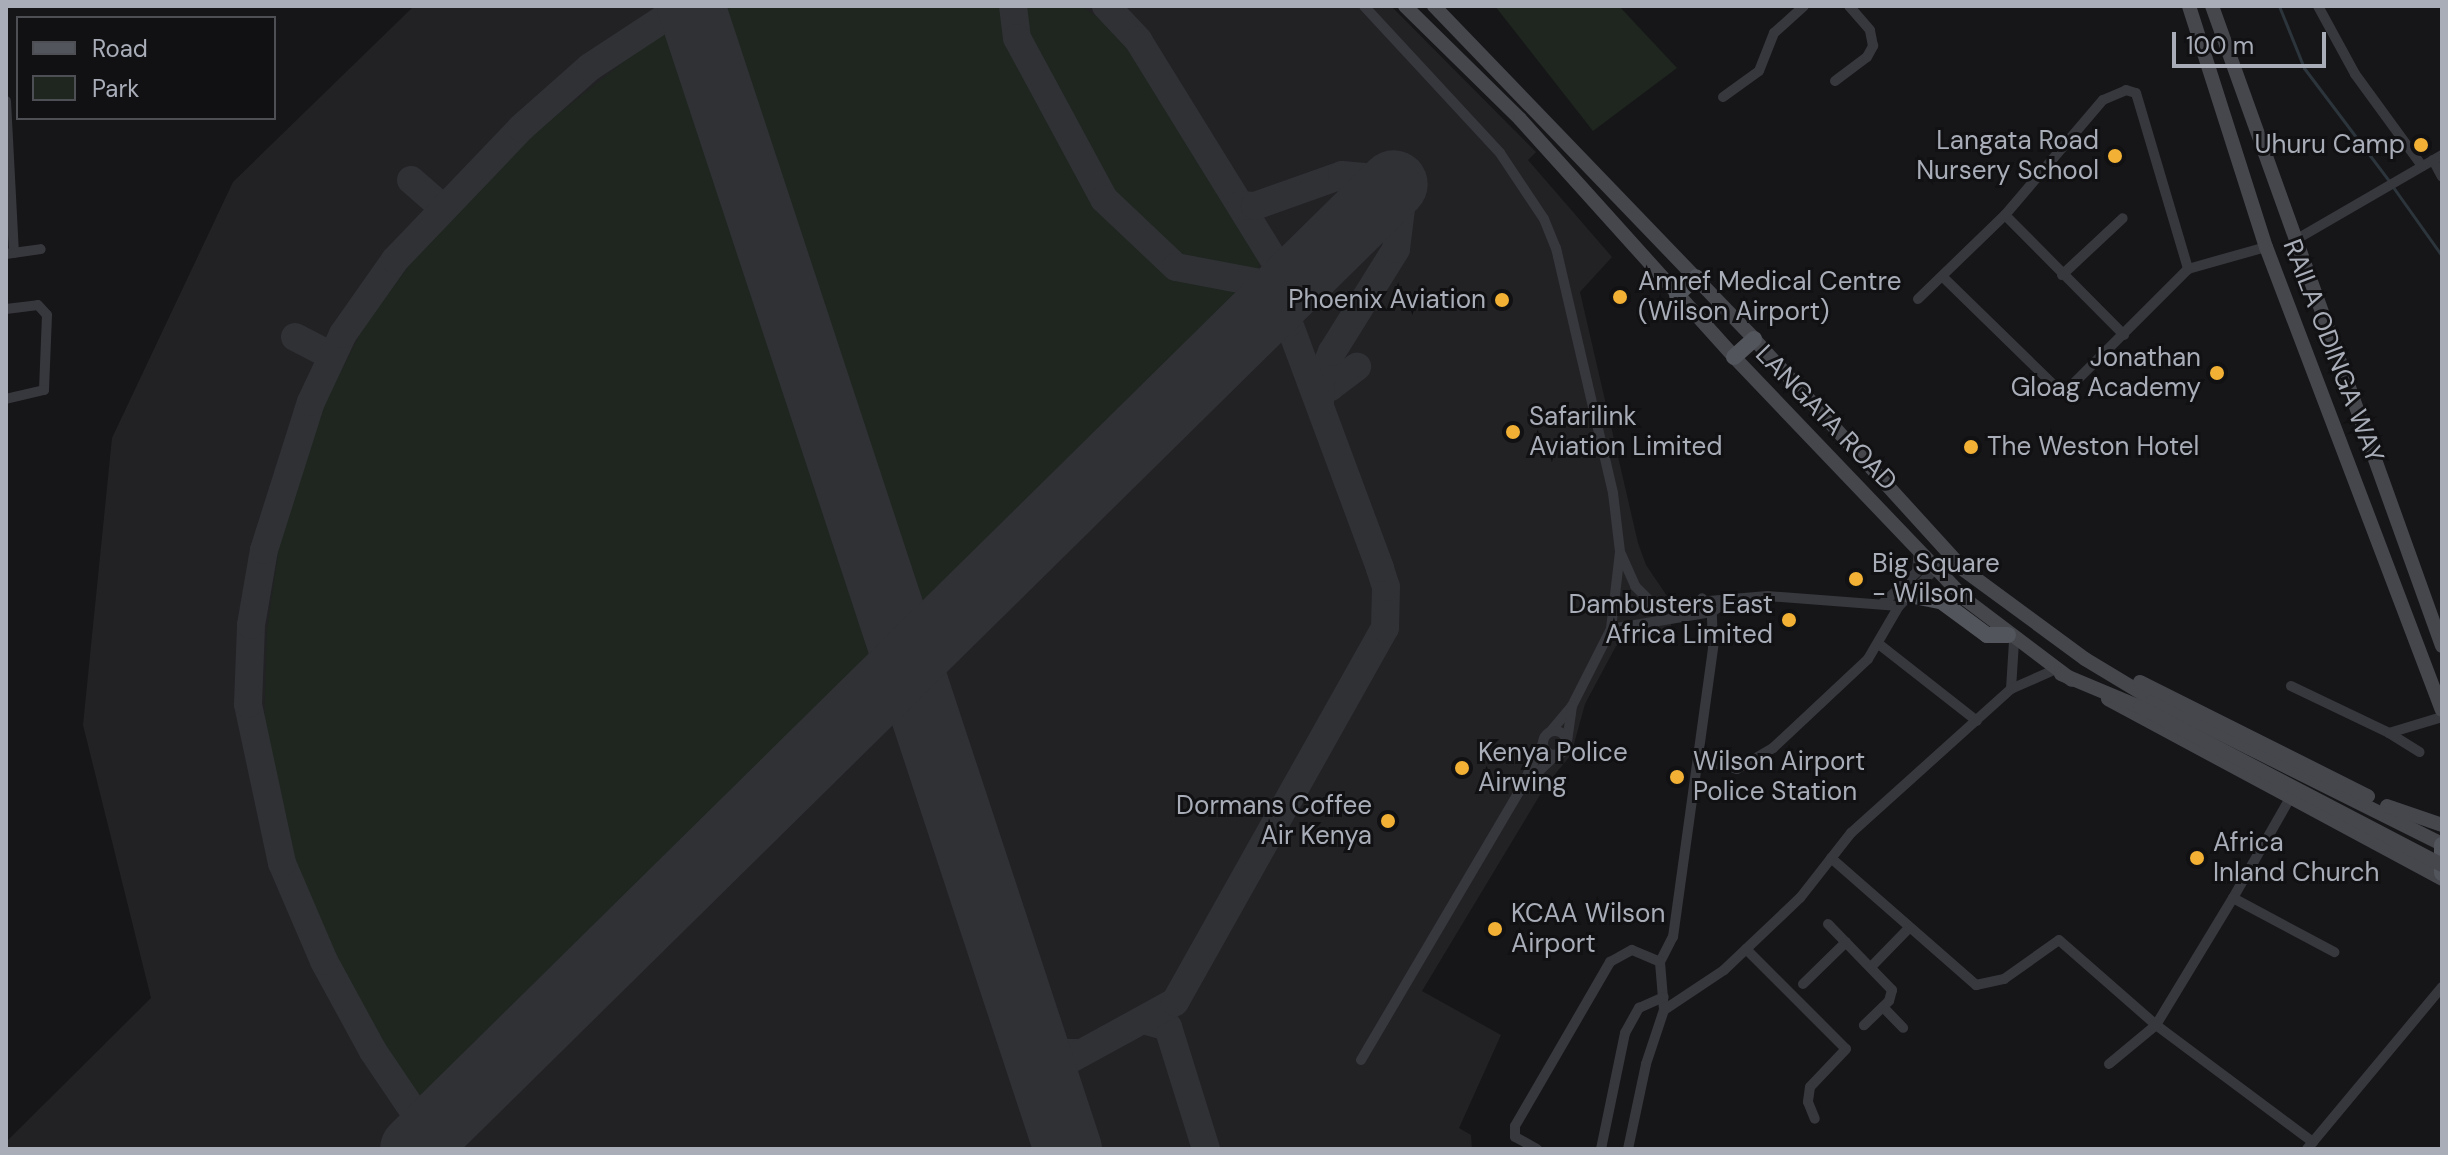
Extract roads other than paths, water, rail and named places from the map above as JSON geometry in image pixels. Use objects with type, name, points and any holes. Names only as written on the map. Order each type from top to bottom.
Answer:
[{"type":"main road","name":"LANGATA ROAD","points":[[1405,6],[1520,119],[1734,357],[1936,568],[2011,638],[2057,672],[2442,876]]},
{"type":"main road","name":"LANGATA ROAD","points":[[1434,6],[1696,277],[1964,570],[2069,646],[2196,724],[2442,844]]},
{"type":"main road","name":"RAILA ODINGA WAY","points":[[2189,6],[2266,247],[2442,710]]},
{"type":"main road","name":"RAILA ODINGA WAY","points":[[2212,6],[2442,646]]},
{"type":"main road","points":[[2206,57],[2227,48]]},
{"type":"main road","points":[[1677,295],[1696,277]]},
{"type":"main road","points":[[1734,357],[1754,339]]},
{"type":"main road","points":[[2344,447],[2369,437]]},
{"type":"main road","points":[[1904,600],[1941,601],[1987,635],[2011,638]]},
{"type":"main road","name":"LANGATA ROAD","points":[[2069,646],[2396,811],[2442,825]]},
{"type":"main road","name":"LANGATA ROAD","points":[[2057,672],[2140,707],[2442,865]]},
{"type":"main road","points":[[2442,844],[2442,876]]},
{"type":"street","points":[[1364,6],[1500,153],[1544,219],[1556,248],[1598,422],[1620,552],[1635,586],[1653,604]]},
{"type":"street","points":[[1723,97],[1759,71],[1774,33],[1804,6]]},
{"type":"street","points":[[1835,81],[1867,57],[1873,46],[1870,30],[1849,6]]},
{"type":"street","points":[[2318,6],[2355,74],[2422,166]]},
{"type":"street","points":[[1918,299],[1944,278],[2005,215],[2103,100],[2133,91],[2188,269]]},
{"type":"street","points":[[6,101],[10,253],[41,249]]},
{"type":"street","points":[[2297,239],[2438,158],[2442,177]]},
{"type":"street","points":[[2005,215],[2124,335]]},
{"type":"street","points":[[2062,275],[2123,218]]},
{"type":"street","points":[[1944,278],[2058,393],[2068,392],[2188,269],[2266,247]]},
{"type":"street","points":[[6,309],[38,305],[47,315],[44,390],[6,399]]},
{"type":"street","points":[[1882,604],[1917,572],[1918,549]]},
{"type":"street","points":[[1361,1060],[1521,788],[1543,743],[1572,706],[1611,629],[1620,552]]},
{"type":"street","points":[[1701,760],[1737,769],[1762,757],[1880,645],[1904,600],[1936,568]]},
{"type":"street","points":[[1615,609],[1702,598],[1729,600],[1767,596],[1882,604],[1904,600]]},
{"type":"street","points":[[1628,1149],[1646,1064],[1664,1010],[1660,962],[1673,937],[1701,760],[1713,647],[1712,612],[1702,598]]},
{"type":"street","points":[[1611,629],[1712,612],[1729,600]]},
{"type":"street","points":[[2011,638],[2011,689]]},
{"type":"street","points":[[1880,645],[1977,721]]},
{"type":"street","points":[[1664,1010],[1712,981],[1800,898],[1851,833],[2011,689],[2057,672]]},
{"type":"street","points":[[2291,686],[2389,733],[2420,752]]},
{"type":"street","points":[[1521,788],[1557,754],[1567,740],[1572,706]]},
{"type":"street","points":[[2389,733],[2442,717]]},
{"type":"street","points":[[1551,731],[1567,740]]},
{"type":"street","points":[[1543,743],[1557,754]]},
{"type":"street","points":[[2109,1064],[2156,1025],[2290,798]]},
{"type":"street","points":[[1831,858],[1976,985],[2004,979],[2059,940],[2156,1025],[2310,1146],[2442,987]]},
{"type":"street","points":[[2233,898],[2334,952]]},
{"type":"street","points":[[1828,924],[1892,990],[1883,1007],[1864,1025]]},
{"type":"street","points":[[1871,967],[1909,928]]},
{"type":"street","points":[[1803,984],[1846,942]]},
{"type":"street","points":[[1746,949],[1846,1049],[1810,1087],[1808,1102],[1815,1119]]},
{"type":"street","points":[[1537,1149],[1515,1137],[1515,1126],[1610,962],[1632,950],[1660,962]]},
{"type":"street","points":[[1601,1149],[1625,1033],[1639,1008],[1664,997]]},
{"type":"street","points":[[1883,1007],[1903,1028]]},
{"type":"waterway","points":[[2279,6],[2304,68],[2389,181]]},
{"type":"waterway","points":[[2393,187],[2442,256]]},
{"type":"place","name":"Uhuru Camp","points":[[2421,145]]},
{"type":"place","name":"Langata Road Nursery School","points":[[2115,156]]},
{"type":"place","name":"Amref Medical Centre (Wilson Airport)","points":[[1620,297]]},
{"type":"place","name":"Phoenix Aviation","points":[[1502,300]]},
{"type":"place","name":"Jonathan Gloag Academy","points":[[2217,373]]},
{"type":"place","name":"Safarilink Aviation Limited","points":[[1513,432]]},
{"type":"place","name":"The Weston Hotel","points":[[1971,447]]},
{"type":"place","name":"Big Square - Wilson","points":[[1856,579]]},
{"type":"place","name":"Dambusters East Africa Limited","points":[[1789,620]]},
{"type":"place","name":"Kenya Police Airwing","points":[[1462,768]]},
{"type":"place","name":"Wilson Airport Police Station","points":[[1677,777]]},
{"type":"place","name":"Dormans Coffee Air Kenya","points":[[1388,821]]},
{"type":"place","name":"Africa Inland Church","points":[[2197,858]]},
{"type":"place","name":"KCAA Wilson Airport","points":[[1495,929]]}]
